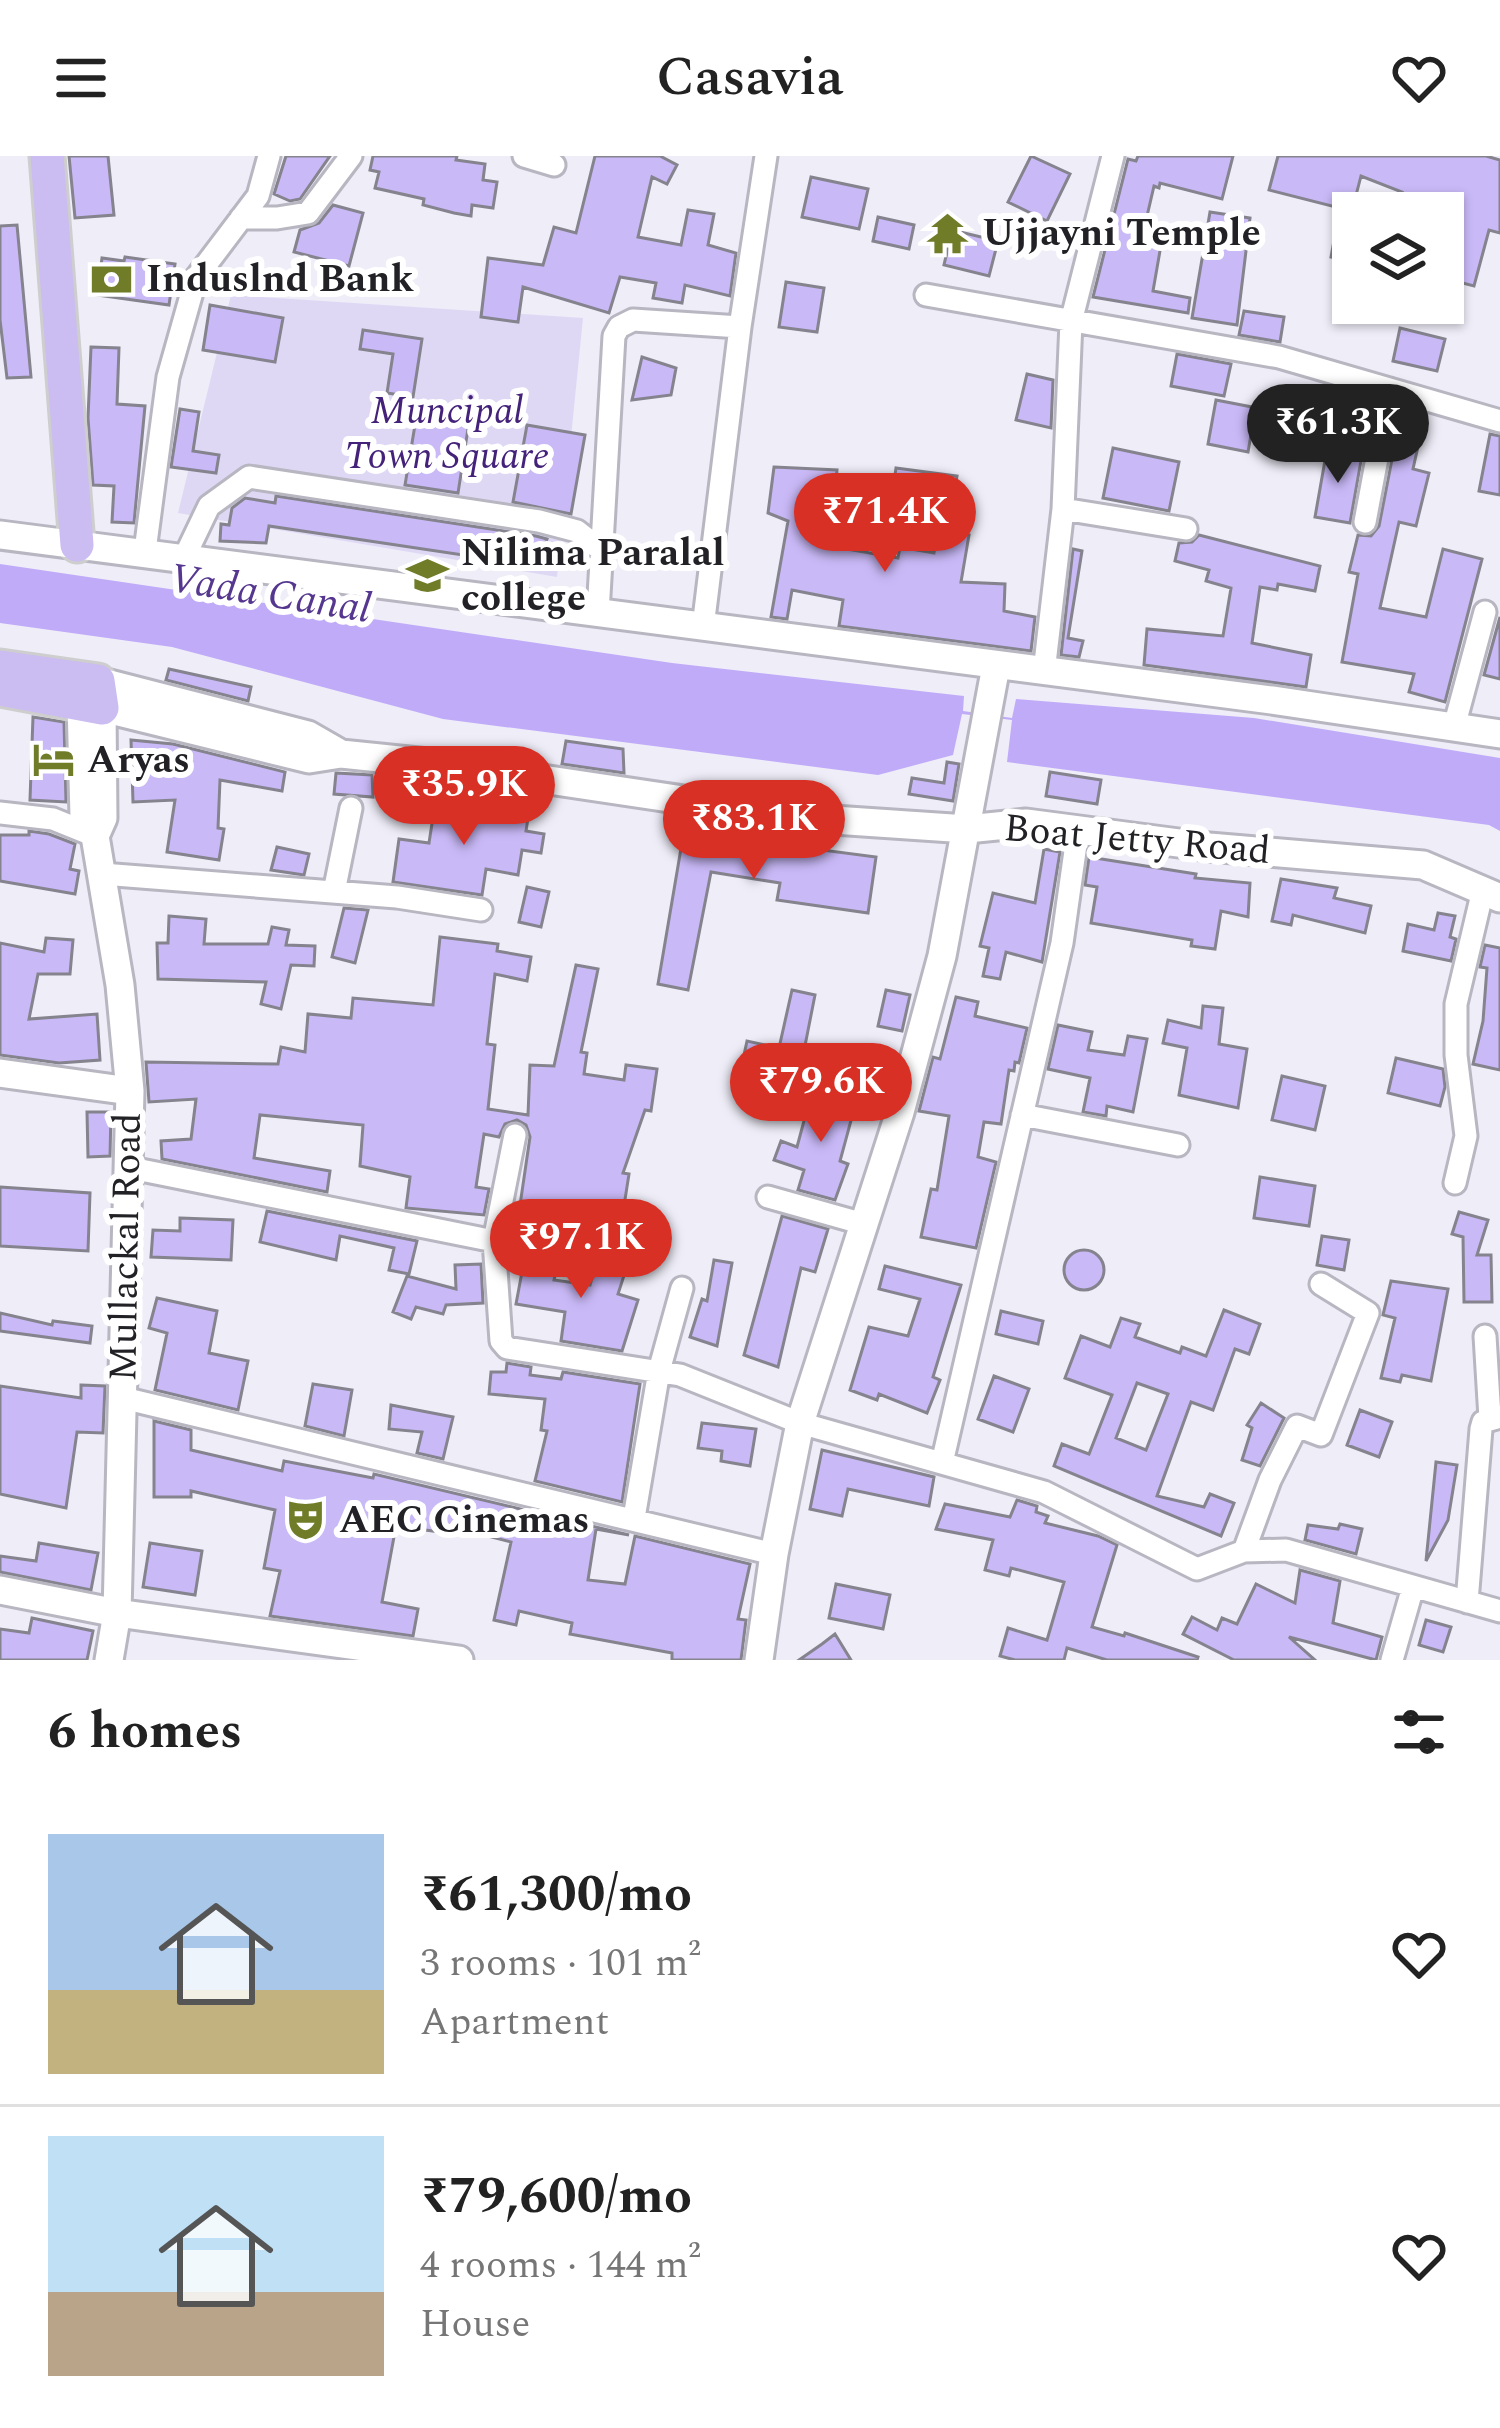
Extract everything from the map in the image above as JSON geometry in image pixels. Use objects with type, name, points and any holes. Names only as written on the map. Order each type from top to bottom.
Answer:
[{"type":"main road","points":[[47,156],[77,545]]},
{"type":"main road","points":[[0,535],[1500,734]]},
{"type":"main road","points":[[759,1660],[800,1423],[900,1112],[942,956],[996,666]]},
{"type":"main road","points":[[0,667],[90,692]]},
{"type":"main road","points":[[0,689],[90,692]]},
{"type":"main road","name":"Boat Jetty Road","points":[[90,692],[308,735],[340,754],[448,765],[804,818],[967,829],[1026,823],[1209,847],[1423,865],[1492,894]]},
{"type":"main road","name":"Mullackal Road","points":[[90,692],[103,818],[95,836],[120,985],[130,1091],[117,1612],[109,1660]]},
{"type":"main road","points":[[0,1073],[130,1091]]},
{"type":"main road","points":[[0,1590],[374,1655],[459,1660]]},
{"type":"street","points":[[146,551],[168,377],[196,278],[258,196],[269,156]]},
{"type":"street","points":[[241,218],[308,213],[351,156]]},
{"type":"street","points":[[524,156],[554,165]]},
{"type":"street","points":[[703,627],[766,156]]},
{"type":"street","points":[[1044,672],[1063,509],[1072,322],[1113,156]]},
{"type":"street","points":[[926,295],[1279,357],[1500,421]]},
{"type":"street","points":[[598,613],[614,336],[633,320],[740,327]]},
{"type":"street","points":[[1365,522],[1390,389]]},
{"type":"street","points":[[185,556],[208,506],[249,477],[539,521],[577,531],[601,550]]},
{"type":"street","points":[[1063,509],[1186,530]]},
{"type":"street","points":[[1454,727],[1485,612]]},
{"type":"street","points":[[334,892],[351,808]]},
{"type":"street","points":[[0,812],[53,819],[95,836]]},
{"type":"street","points":[[942,1463],[1062,943],[1078,830]]},
{"type":"street","points":[[102,874],[334,892],[481,910]]},
{"type":"street","points":[[1455,1183],[1466,1136],[1456,1055],[1456,1004],[1492,894]]},
{"type":"street","points":[[1022,1115],[1178,1145]]},
{"type":"street","points":[[515,1135],[494,1241],[501,1341],[507,1348],[680,1375],[800,1423],[1044,1492],[1187,1566],[1206,1566],[1244,1551],[1286,1550],[1500,1611]]},
{"type":"street","points":[[131,1168],[494,1241],[621,1240]]},
{"type":"street","points":[[768,1197],[864,1224]]},
{"type":"street","points":[[1244,1551],[1270,1480],[1298,1426],[1321,1435],[1368,1313],[1322,1284]]},
{"type":"street","points":[[634,1518],[659,1371],[682,1288]]},
{"type":"street","points":[[1467,1603],[1480,1429],[1495,1417],[1485,1336]]},
{"type":"street","points":[[123,1398],[774,1554]]},
{"type":"street","points":[[1392,1660],[1413,1587]]},
{"type":"green space","name":"Muncipal Town Square","points":[[231,295],[583,318],[557,577],[178,513]]},
{"type":"shaded area","points":[[0,564],[672,663],[964,696],[963,711],[1012,718],[1016,699],[1254,718],[1500,758],[1500,831],[1489,825],[1007,762],[1012,720],[962,714],[953,755],[878,775],[443,719],[172,647],[0,623]]},
{"type":"building","points":[[69,156],[108,156],[114,215],[75,218]]},
{"type":"building","points":[[286,156],[330,156],[300,199],[290,201],[274,194]]},
{"type":"building","points":[[373,156],[457,156],[456,160],[485,164],[483,180],[497,182],[493,208],[472,205],[471,216],[375,188],[379,172],[370,170]]},
{"type":"building","points":[[595,156],[660,156],[677,165],[667,184],[652,177],[638,237],[681,245],[688,210],[714,214],[708,245],[736,253],[730,296],[685,285],[682,303],[653,298],[656,283],[620,277],[609,313],[523,287],[518,322],[481,317],[488,258],[543,265],[554,227],[576,233]]},
{"type":"building","points":[[1031,156],[1070,174],[1047,221],[1008,202]]},
{"type":"building","points":[[1138,156],[1233,156],[1222,199],[1160,183],[1159,188],[1154,186],[1141,242],[1161,245],[1153,291],[1190,298],[1188,313],[1093,297],[1128,159],[1136,161]]},
{"type":"building","points":[[1278,156],[1486,156],[1500,160],[1500,233],[1489,230],[1474,286],[1464,283],[1464,192],[1402,192],[1361,176],[1357,192],[1332,192],[1332,206],[1269,190]]},
{"type":"building","points":[[811,177],[868,189],[859,229],[802,217]]},
{"type":"building","points":[[333,205],[363,213],[349,266],[294,252],[300,230],[319,223]]},
{"type":"building","points":[[1210,212],[1250,218],[1237,325],[1192,318]]},
{"type":"building","points":[[878,217],[914,225],[909,249],[873,241]]},
{"type":"building","points":[[17,225],[31,377],[7,378],[0,320],[0,226]]},
{"type":"building","points":[[952,230],[998,241],[989,276],[944,265]]},
{"type":"building","points":[[125,257],[175,264],[169,305],[97,295],[102,258],[124,261]]},
{"type":"building","points":[[786,282],[824,288],[817,332],[779,327]]},
{"type":"building","points":[[210,305],[283,318],[275,362],[203,350]]},
{"type":"building","points":[[1244,311],[1284,317],[1280,342],[1239,335]]},
{"type":"building","points":[[1400,328],[1445,339],[1437,371],[1393,361]]},
{"type":"building","points":[[363,330],[422,339],[413,397],[387,393],[393,354],[360,349]]},
{"type":"building","points":[[91,347],[119,348],[117,404],[145,406],[134,523],[112,522],[114,486],[93,485],[88,418]]},
{"type":"building","points":[[1177,354],[1231,364],[1224,396],[1171,386]]},
{"type":"building","points":[[642,357],[676,368],[671,395],[632,400]]},
{"type":"building","points":[[1027,374],[1053,380],[1051,428],[1016,420]]},
{"type":"building","points":[[1216,400],[1257,408],[1255,414],[1312,430],[1318,409],[1335,414],[1323,456],[1251,435],[1248,452],[1208,444]]},
{"type":"building","points":[[418,407],[470,416],[458,493],[405,485]]},
{"type":"building","points":[[1402,408],[1425,415],[1413,469],[1429,473],[1416,526],[1399,522],[1380,608],[1426,617],[1443,549],[1482,559],[1445,702],[1409,692],[1414,674],[1342,662],[1358,574],[1349,572],[1358,535],[1371,536],[1379,526]]},
{"type":"building","points":[[180,409],[199,412],[193,451],[219,455],[216,473],[171,467]]},
{"type":"building","points":[[527,425],[585,435],[571,514],[513,502]]},
{"type":"building","points":[[1490,434],[1500,436],[1500,495],[1479,491]]},
{"type":"building","points":[[1113,448],[1179,462],[1169,511],[1103,498]]},
{"type":"building","points":[[1327,449],[1362,455],[1350,523],[1315,517]]},
{"type":"building","points":[[774,467],[837,470],[830,546],[898,558],[900,547],[934,553],[938,530],[969,535],[961,582],[1005,584],[1004,611],[1035,617],[1031,651],[839,626],[843,600],[792,590],[787,619],[771,617],[788,521],[768,513]]},
{"type":"building","points":[[896,468],[957,476],[953,498],[893,488]]},
{"type":"building","points":[[276,496],[547,539],[537,566],[269,526],[266,543],[220,541],[221,524],[229,525],[232,508],[245,498],[275,503]]},
{"type":"building","points":[[1199,535],[1320,566],[1315,591],[1278,584],[1277,590],[1260,587],[1252,643],[1311,655],[1306,687],[1144,665],[1147,629],[1223,636],[1231,588],[1206,581],[1209,570],[1175,561],[1179,543],[1192,542]]},
{"type":"building","points":[[1073,549],[1082,551],[1068,638],[1083,641],[1079,657],[1061,655]]},
{"type":"building","points":[[1500,617],[1500,679],[1484,675]]},
{"type":"building","points":[[169,669],[251,687],[248,701],[166,680]]},
{"type":"building","points":[[33,717],[64,722],[66,802],[30,800]]},
{"type":"building","points":[[131,740],[173,744],[285,772],[282,791],[220,780],[218,828],[224,829],[219,860],[167,852],[175,800],[133,802]]},
{"type":"building","points":[[566,741],[623,749],[624,773],[562,764]]},
{"type":"building","points":[[947,762],[959,764],[953,801],[909,794],[912,778],[944,783]]},
{"type":"building","points":[[1050,772],[1101,780],[1097,804],[1046,796]]},
{"type":"building","points":[[336,773],[372,775],[373,797],[334,794]]},
{"type":"building","points":[[437,791],[460,794],[458,807],[528,818],[526,831],[544,834],[541,853],[522,850],[518,875],[486,869],[482,895],[393,882],[399,839],[429,843]]},
{"type":"building","points":[[686,819],[777,833],[776,844],[876,857],[868,913],[777,900],[780,883],[711,872],[688,990],[658,984]]},
{"type":"building","points":[[29,831],[75,844],[70,869],[79,871],[75,894],[0,881],[0,835],[29,835]]},
{"type":"building","points":[[277,847],[309,854],[304,875],[271,870]]},
{"type":"building","points":[[1044,849],[1060,852],[1042,962],[1006,952],[1000,979],[983,976],[989,948],[980,946],[993,893],[1035,903]]},
{"type":"building","points":[[1089,857],[1196,874],[1195,878],[1250,883],[1248,917],[1221,911],[1215,949],[1191,946],[1192,940],[1091,923],[1097,887],[1085,885]]},
{"type":"building","points":[[1281,879],[1337,888],[1334,898],[1371,906],[1365,933],[1293,915],[1291,925],[1272,921]]},
{"type":"building","points":[[527,887],[549,892],[541,927],[519,922]]},
{"type":"building","points":[[344,908],[368,910],[355,963],[332,957]]},
{"type":"building","points":[[1438,913],[1455,916],[1451,961],[1403,951],[1408,924],[1434,930]]},
{"type":"building","points":[[169,916],[206,919],[204,944],[268,944],[272,927],[289,930],[286,945],[315,946],[314,966],[291,965],[281,1009],[261,1004],[266,982],[158,979],[157,943],[168,943]]},
{"type":"building","points":[[440,937],[498,944],[497,951],[531,957],[527,981],[495,974],[487,1044],[495,1045],[488,1109],[528,1115],[530,1065],[554,1066],[576,965],[598,969],[581,1052],[587,1053],[584,1074],[624,1080],[626,1065],[657,1069],[651,1111],[645,1110],[623,1173],[629,1174],[621,1225],[519,1212],[530,1137],[526,1125],[517,1120],[505,1124],[499,1137],[484,1134],[476,1187],[489,1189],[484,1215],[406,1208],[410,1177],[360,1166],[363,1125],[260,1115],[254,1158],[330,1171],[327,1192],[162,1159],[161,1141],[191,1139],[196,1099],[149,1102],[146,1062],[278,1064],[281,1047],[305,1052],[308,1014],[351,1018],[353,998],[433,1005]]},
{"type":"building","points":[[46,938],[73,940],[70,974],[38,974],[29,1019],[97,1014],[100,1060],[59,1063],[0,1055],[0,943],[44,952]]},
{"type":"building","points":[[1485,945],[1500,948],[1500,1070],[1473,1064],[1483,1021],[1487,968],[1480,967]]},
{"type":"building","points":[[792,990],[815,995],[799,1076],[742,1064],[747,1041],[779,1048]]},
{"type":"building","points":[[886,990],[910,995],[902,1031],[878,1026]]},
{"type":"building","points":[[956,997],[978,1002],[975,1016],[1027,1028],[1019,1063],[1015,1062],[1014,1071],[1009,1070],[1001,1124],[984,1122],[978,1157],[996,1162],[976,1248],[921,1237],[931,1189],[937,1190],[949,1116],[919,1111],[933,1057],[940,1059]]},
{"type":"building","points":[[1203,1006],[1223,1008],[1219,1044],[1247,1049],[1238,1108],[1179,1095],[1187,1048],[1163,1043],[1168,1020],[1201,1028]]},
{"type":"building","points":[[1058,1025],[1092,1032],[1088,1050],[1124,1055],[1128,1036],[1147,1039],[1133,1112],[1107,1106],[1106,1116],[1083,1112],[1090,1078],[1048,1069]]},
{"type":"building","points":[[1396,1058],[1443,1069],[1440,1106],[1388,1093]]},
{"type":"building","points":[[1282,1076],[1325,1086],[1315,1130],[1272,1120]]},
{"type":"building","points":[[812,1091],[856,1102],[840,1161],[848,1164],[835,1200],[798,1190],[804,1170],[774,1160],[781,1141],[797,1147]]},
{"type":"building","points":[[87,1112],[111,1112],[110,1156],[88,1157]]},
{"type":"building","points":[[1260,1177],[1315,1186],[1309,1226],[1254,1218]]},
{"type":"building","points":[[0,1187],[90,1193],[88,1251],[0,1246]]},
{"type":"building","points":[[267,1211],[417,1241],[409,1274],[389,1270],[394,1248],[340,1236],[336,1260],[260,1242]]},
{"type":"building","points":[[1459,1212],[1488,1220],[1477,1255],[1491,1255],[1492,1302],[1464,1302],[1463,1237],[1452,1234]]},
{"type":"building","points":[[782,1216],[828,1229],[815,1272],[801,1268],[778,1367],[744,1355]]},
{"type":"building","points":[[180,1218],[233,1220],[231,1260],[151,1257],[153,1230],[180,1231]]},
{"type":"building","points":[[1322,1236],[1349,1240],[1344,1270],[1317,1265]]},
{"type":"building","points":[[1084,1250],[1098,1256],[1104,1270],[1098,1284],[1084,1290],[1070,1284],[1064,1270],[1070,1256]]},
{"type":"building","points":[[560,1255],[554,1280],[590,1285],[599,1255],[628,1263],[618,1294],[638,1300],[622,1351],[561,1341],[565,1312],[516,1304],[525,1256]]},
{"type":"building","points":[[714,1260],[732,1263],[717,1346],[690,1337],[702,1299],[707,1301]]},
{"type":"building","points":[[481,1264],[483,1303],[446,1305],[443,1314],[416,1307],[411,1319],[393,1312],[407,1276],[456,1289],[455,1265]]},
{"type":"building","points":[[885,1266],[961,1285],[933,1377],[940,1380],[927,1413],[879,1394],[877,1400],[850,1390],[869,1327],[908,1336],[920,1299],[879,1289]]},
{"type":"building","points":[[1391,1281],[1448,1289],[1431,1381],[1402,1375],[1400,1382],[1381,1378],[1395,1318],[1383,1315]]},
{"type":"building","points":[[157,1298],[217,1311],[209,1353],[248,1361],[238,1410],[155,1390],[167,1333],[149,1328]]},
{"type":"building","points":[[1224,1310],[1260,1324],[1249,1354],[1235,1349],[1213,1410],[1191,1402],[1157,1496],[1204,1507],[1210,1494],[1234,1503],[1221,1536],[1054,1466],[1062,1444],[1089,1454],[1112,1395],[1065,1378],[1081,1336],[1110,1347],[1121,1318],[1140,1324],[1135,1337],[1180,1353],[1182,1347],[1206,1356]],"holes":[[[1137,1383],[1168,1394],[1146,1450],[1116,1438]]]},
{"type":"building","points":[[1001,1311],[1043,1321],[1038,1344],[996,1334]]},
{"type":"building","points":[[0,1313],[52,1325],[53,1321],[92,1326],[90,1343],[0,1331]]},
{"type":"building","points":[[507,1363],[531,1367],[530,1375],[561,1379],[563,1372],[640,1384],[622,1502],[535,1481],[547,1431],[541,1430],[545,1399],[489,1394],[491,1372],[506,1372]]},
{"type":"building","points":[[994,1376],[1029,1389],[1013,1432],[978,1419]]},
{"type":"building","points":[[313,1384],[352,1390],[344,1436],[305,1426]]},
{"type":"building","points":[[81,1385],[105,1386],[103,1433],[77,1432],[66,1508],[0,1494],[0,1386],[81,1398]]},
{"type":"building","points":[[1261,1403],[1284,1418],[1260,1466],[1242,1460],[1252,1428],[1247,1425]]},
{"type":"building","points":[[391,1405],[453,1417],[443,1459],[417,1453],[422,1432],[389,1429]]},
{"type":"building","points":[[1360,1410],[1392,1422],[1379,1457],[1347,1445]]},
{"type":"building","points":[[154,1421],[191,1430],[191,1450],[282,1471],[284,1461],[373,1478],[374,1474],[629,1535],[596,1529],[588,1580],[625,1584],[635,1536],[750,1564],[738,1619],[746,1620],[741,1660],[672,1660],[672,1653],[570,1634],[572,1623],[519,1611],[516,1625],[494,1620],[511,1542],[441,1524],[440,1532],[396,1526],[382,1602],[418,1609],[413,1636],[270,1616],[280,1571],[264,1568],[275,1510],[191,1491],[191,1497],[154,1497]]},
{"type":"building","points":[[702,1423],[756,1429],[750,1466],[721,1461],[722,1451],[698,1448]]},
{"type":"building","points":[[822,1450],[934,1477],[929,1506],[848,1489],[842,1516],[810,1509]]},
{"type":"building","points":[[1436,1462],[1457,1465],[1448,1520],[1426,1561]]},
{"type":"building","points":[[1017,1500],[1037,1506],[1036,1512],[1048,1516],[1045,1523],[1117,1545],[1092,1627],[1125,1633],[1197,1660],[1107,1660],[1067,1648],[1064,1660],[1000,1656],[1008,1628],[1047,1640],[1064,1582],[1011,1568],[1009,1576],[985,1570],[993,1540],[936,1529],[945,1504],[1010,1517]]},
{"type":"building","points":[[1340,1524],[1362,1529],[1356,1554],[1305,1540],[1308,1525],[1338,1529]]},
{"type":"building","points":[[39,1543],[98,1553],[91,1590],[0,1572],[0,1556],[36,1561]]},
{"type":"building","points":[[150,1543],[202,1551],[195,1595],[143,1587]]},
{"type":"building","points":[[1300,1570],[1340,1581],[1333,1623],[1382,1637],[1376,1660],[1289,1637],[1315,1660],[1234,1660],[1183,1634],[1192,1617],[1217,1630],[1222,1618],[1237,1624],[1256,1584],[1295,1603]]},
{"type":"building","points":[[836,1584],[890,1595],[883,1629],[829,1618]]},
{"type":"building","points":[[32,1618],[93,1631],[87,1660],[0,1660],[0,1629],[29,1633]]},
{"type":"building","points":[[1426,1620],[1451,1627],[1443,1652],[1419,1645]]},
{"type":"building","points":[[835,1634],[851,1660],[799,1660],[822,1644]]},
{"type":"place","name":"Ujjayni Temple","points":[[948,233]]},
{"type":"place","name":"Induslnd Bank","points":[[112,279]]},
{"type":"place","name":"Nilima Paralal college","points":[[427,575]]},
{"type":"place","name":"Aryas","points":[[53,760]]},
{"type":"place","name":"AEC Cinemas","points":[[305,1520]]},
{"type":"water label","name":"Vada Canal","points":[[270,594]]}]
